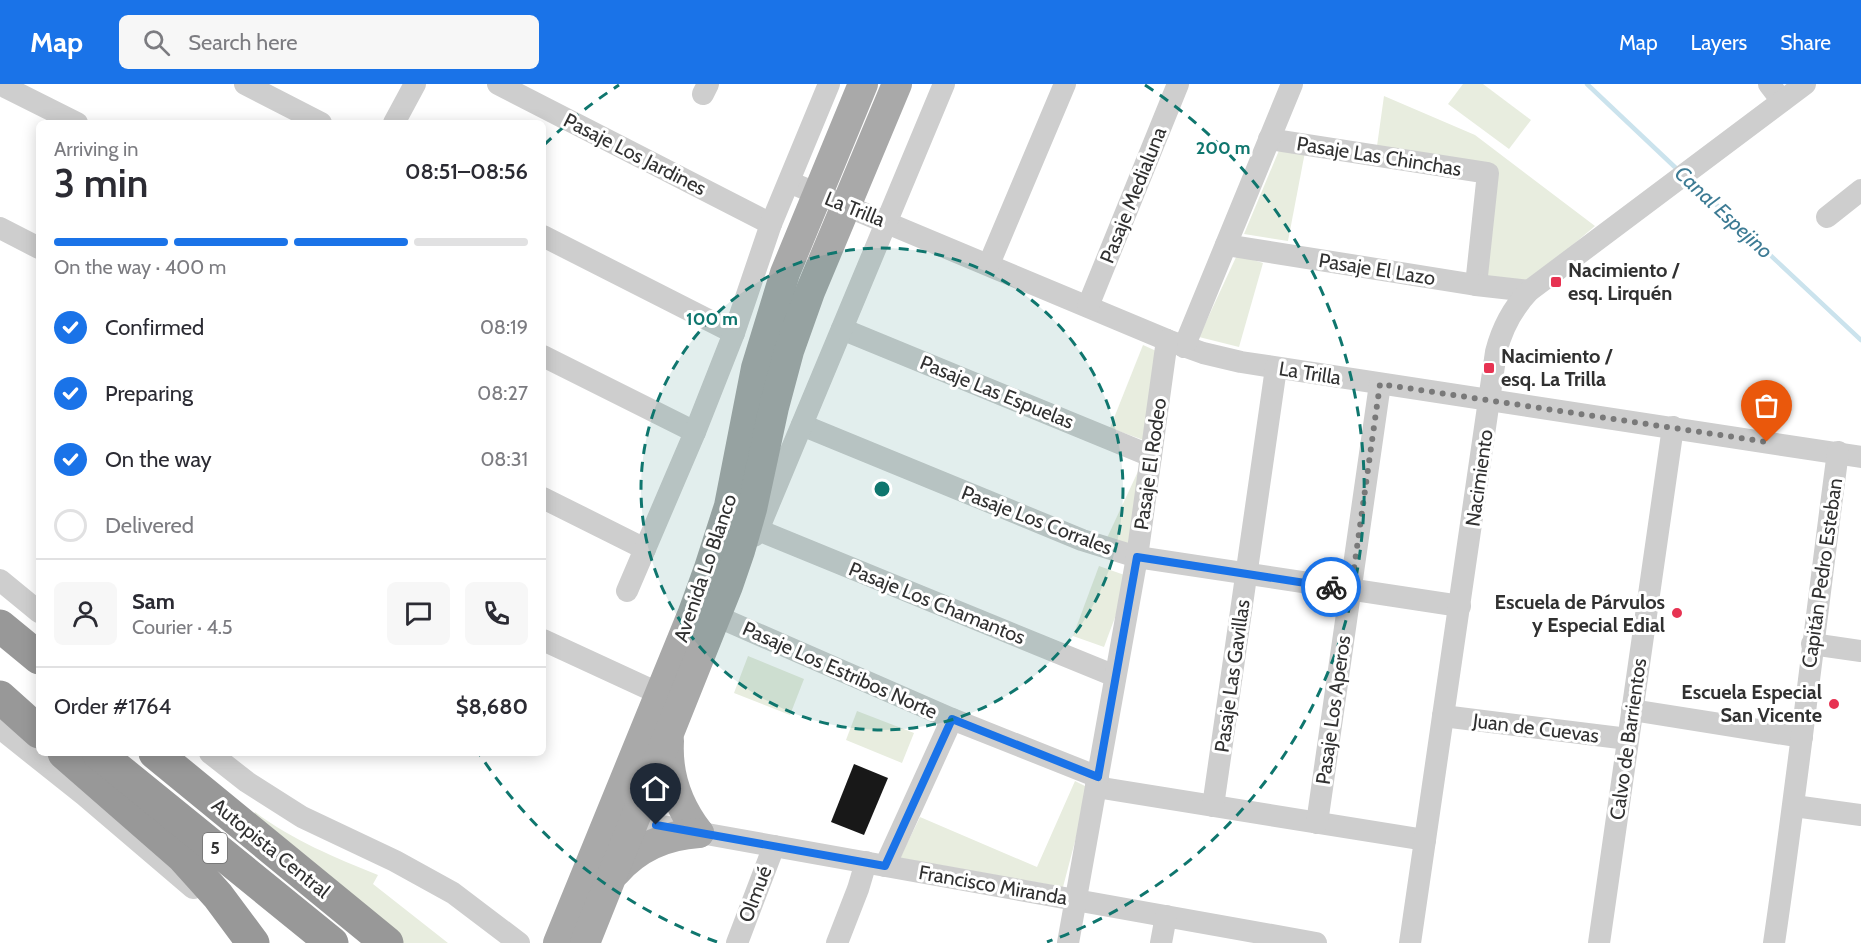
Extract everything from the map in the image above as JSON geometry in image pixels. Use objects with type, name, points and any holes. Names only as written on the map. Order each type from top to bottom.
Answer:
[{"type":"highway","points":[[0,626],[36,656]]},
{"type":"highway","points":[[0,674],[36,703]]},
{"type":"highway","points":[[0,697],[36,729]]},
{"type":"highway","points":[[67,756],[182,856],[218,896],[252,943]]},
{"type":"highway","name":"Autopista Central","points":[[102,756],[332,943]]},
{"type":"highway","name":"Autopista Central","points":[[159,756],[387,943]]},
{"type":"main road","name":"Avenida Lo Blanco","points":[[558,943],[692,615],[720,537],[735,481],[748,404],[766,332],[785,273],[863,84]]},
{"type":"main road","name":"Avenida Lo Blanco","points":[[585,943],[716,616],[749,541],[752,509],[774,407],[789,351],[810,292],[897,84]]},
{"type":"main road","points":[[612,877],[635,854],[649,845],[673,836],[699,833],[684,810],[675,790],[670,766],[669,735]]},
{"type":"main road","points":[[604,830],[621,821],[634,821]]},
{"type":"street","points":[[245,84],[315,120]]},
{"type":"street","points":[[396,120],[415,84]]},
{"type":"street","name":"Pasaje Los Jardines","points":[[498,84],[771,224]]},
{"type":"street","points":[[627,591],[695,432],[734,333],[771,224],[829,84]]},
{"type":"street","name":"Avenida Lo Blanco","points":[[749,541],[802,425],[944,84]]},
{"type":"street","points":[[989,264],[1065,84]]},
{"type":"street","name":"Pasaje Medialuna","points":[[1088,306],[1178,84]]},
{"type":"street","name":"Pasaje El Rodeo","points":[[1068,943],[1137,557],[1151,456],[1176,343],[1226,245],[1292,84]]},
{"type":"street","name":"Nacimiento","points":[[1410,943],[1496,352],[1503,328],[1529,291],[1696,166],[1776,93],[1804,84]]},
{"type":"street","points":[[6,92],[70,120]]},
{"type":"street","name":"Pasaje Las Chinchas","points":[[1269,139],[1488,173],[1476,285]]},
{"type":"street","name":"La Trilla","points":[[789,182],[1176,343],[1219,357],[1276,368],[1861,456]]},
{"type":"street","points":[[1827,217],[1861,190]]},
{"type":"street","points":[[0,228],[36,246]]},
{"type":"street","points":[[546,238],[734,333]]},
{"type":"street","name":"Pasaje El Lazo","points":[[1226,245],[1476,285],[1529,291]]},
{"type":"street","name":"Pasaje Las Espuelas","points":[[842,329],[1151,456]]},
{"type":"street","points":[[546,358],[695,432]]},
{"type":"street","name":"Pasaje Las Gavillas","points":[[1213,806],[1276,368]]},
{"type":"street","name":"Pasaje Los Aperos","points":[[1317,823],[1380,384]]},
{"type":"street","name":"Pasaje Los Corrales","points":[[802,425],[1082,540],[1137,557],[1460,606]]},
{"type":"street","name":"Calvo de Barrientos","points":[[1599,943],[1673,428]]},
{"type":"street","name":"Capitán Pedro Esteban","points":[[1774,943],[1794,806],[1812,644],[1838,452]]},
{"type":"street","points":[[546,500],[645,549]]},
{"type":"street","name":"Pasaje Los Chamantos","points":[[749,541],[1115,676]]},
{"type":"street","points":[[0,580],[36,610]]},
{"type":"street","name":"Pasaje Los Estribos Norte","points":[[716,616],[1097,782],[1213,806],[1425,840]]},
{"type":"street","points":[[546,641],[660,694]]},
{"type":"street","points":[[1812,644],[1861,651]]},
{"type":"street","points":[[1632,710],[1802,737]]},
{"type":"street","name":"Juan de Cuevas","points":[[1443,716],[1628,739]]},
{"type":"street","points":[[837,943],[858,889],[876,864],[952,719]]},
{"type":"street","points":[[0,728],[177,873],[252,943]]},
{"type":"street","points":[[214,756],[247,782],[302,817],[395,861],[453,893],[519,943]]},
{"type":"street","points":[[1794,806],[1861,815]]},
{"type":"street","name":"Francisco Miranda","points":[[634,821],[1166,916],[1240,936],[1316,943]]},
{"type":"street","name":"Olmué","points":[[737,943],[774,846]]},
{"type":"street","points":[[1161,943],[1166,916]]},
{"type":"shaded area","points":[[1463,84],[1483,84],[1531,120],[1509,149],[1448,104]]},
{"type":"shaded area","points":[[1384,96],[1475,135],[1595,226],[1527,284],[1486,281],[1496,180],[1377,146]]},
{"type":"shaded area","points":[[1280,148],[1305,152],[1288,241],[1244,234]]},
{"type":"shaded area","points":[[1237,255],[1263,263],[1239,347],[1199,337]]},
{"type":"shaded area","points":[[1143,345],[1163,354],[1149,442],[1110,428]]},
{"type":"shaded area","points":[[1141,465],[1130,546],[1107,538]]},
{"type":"shaded area","points":[[1099,566],[1130,577],[1104,647],[1073,636]]},
{"type":"shaded area","points":[[748,656],[804,679],[790,715],[734,693]]},
{"type":"shaded area","points":[[857,711],[914,733],[902,763],[846,740]]},
{"type":"shaded area","points":[[1075,781],[1089,788],[1063,887],[900,858],[920,817],[1037,867]]},
{"type":"shaded area","points":[[255,812],[299,840],[378,875],[373,884],[448,943],[400,943],[248,821]]},
{"type":"building","points":[[854,764],[888,778],[864,835],[831,822]]},
{"type":"waterway","name":"Canal Espejino","points":[[1587,84],[1679,171]]},
{"type":"waterway","name":"Canal Espejino","points":[[1690,180],[1861,340]]},
{"type":"way so far","points":[[1331,587],[1351,590],[1380,384],[1767,442]]},
{"type":"place","name":"Nacimiento / esq. Lirquén","points":[[1556,282]]},
{"type":"place","name":"Nacimiento / esq. La Trilla","points":[[1489,368]]},
{"type":"place","name":"Escuela de Párvulos y Especial Edial","points":[[1677,613]]},
{"type":"place","name":"Escuela Especial San Vicente","points":[[1834,704]]},
{"type":"route","points":[[656,825],[885,866],[952,719],[1098,777],[1137,557],[1331,587]]}]
